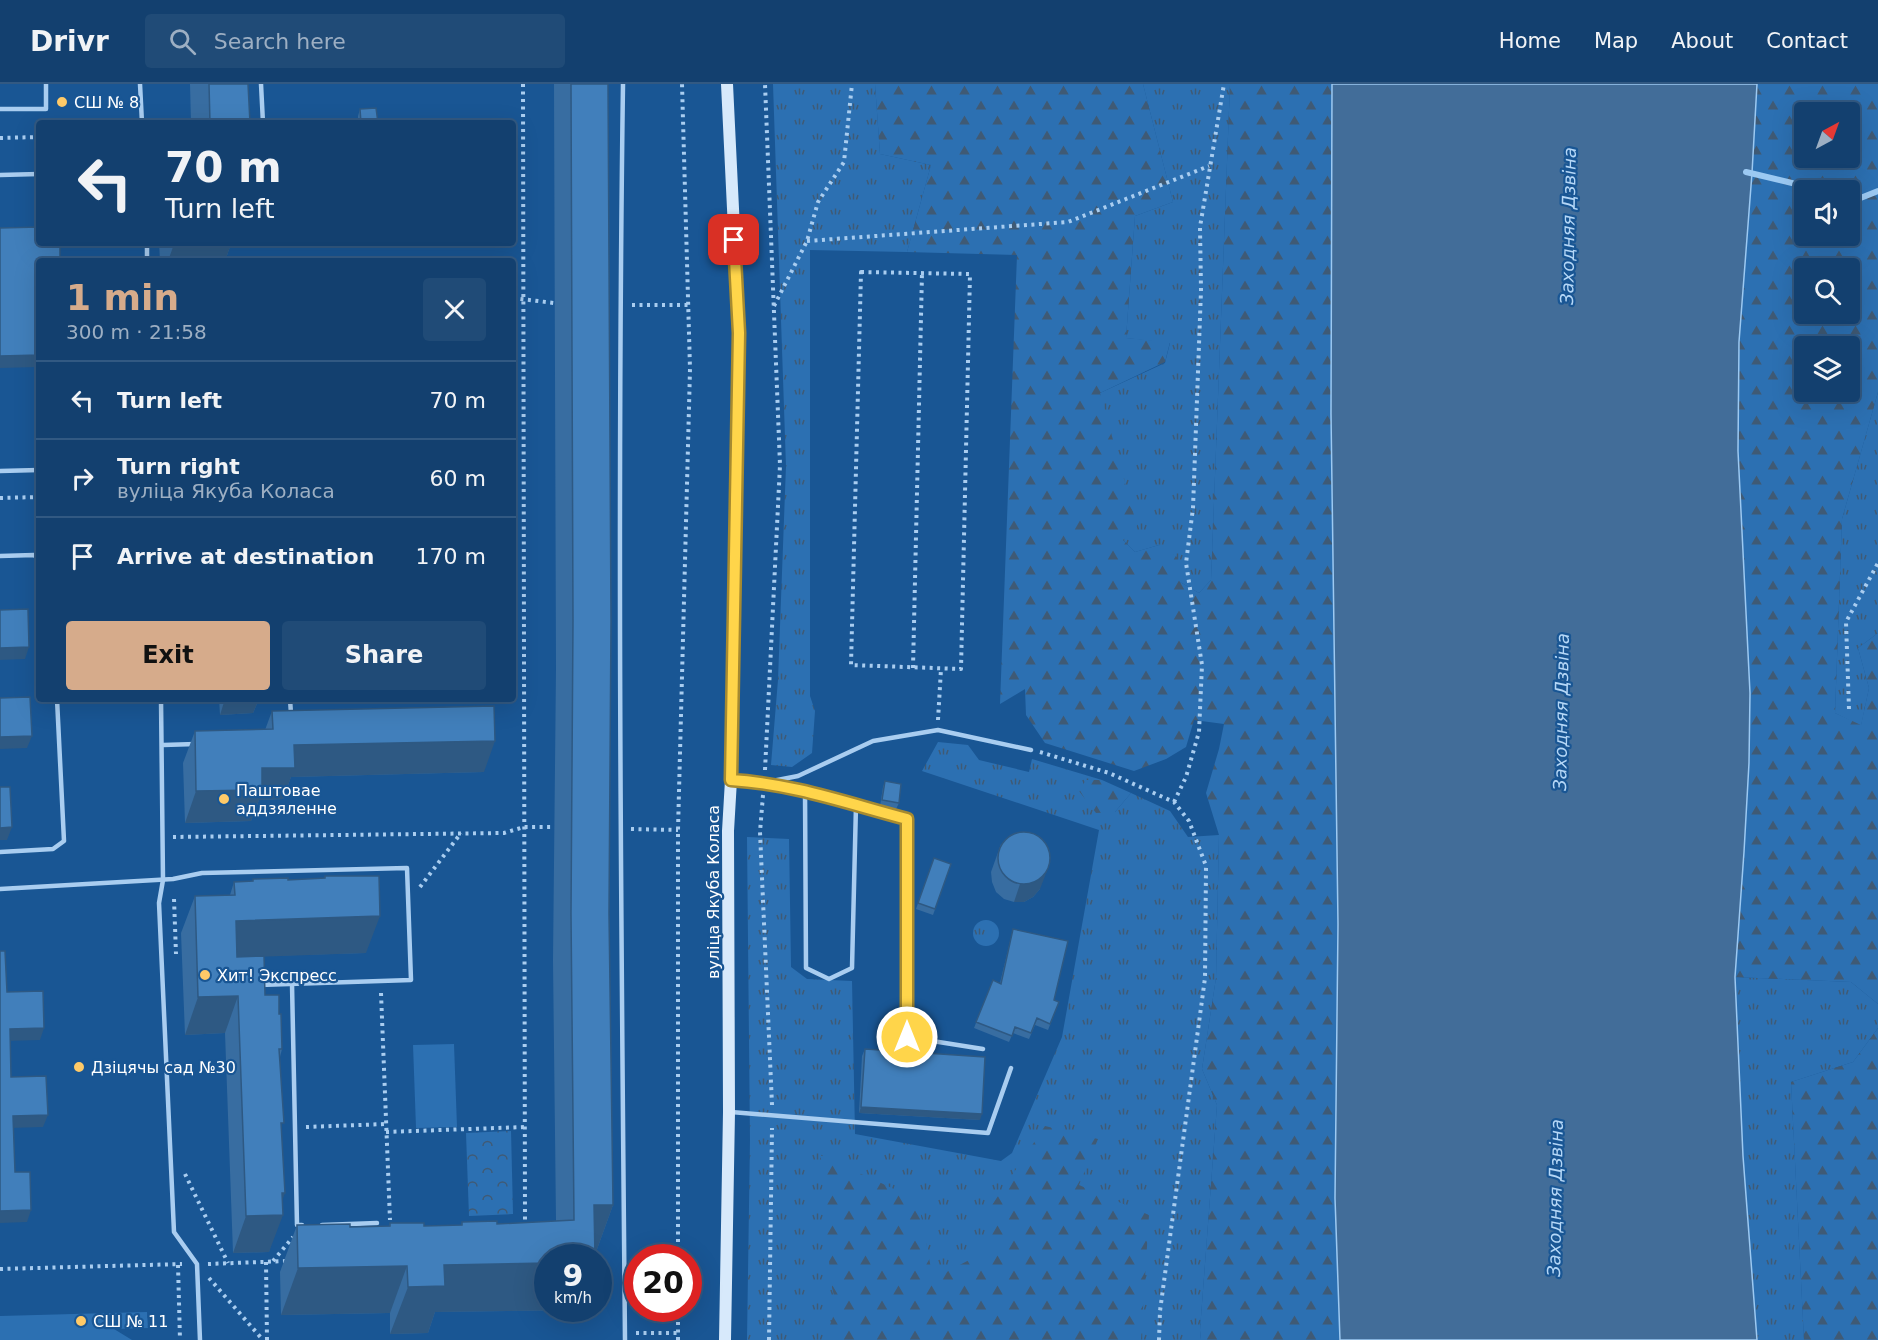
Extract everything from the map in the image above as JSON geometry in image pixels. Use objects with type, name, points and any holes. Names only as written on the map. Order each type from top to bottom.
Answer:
[{"type":"street","name":"вуліца Якуба Коласа","points":[[725,1340],[729,1112],[728,831],[731,780],[739,333],[728,84]]},
{"type":"lane","points":[[0,109],[46,109],[46,84]]},
{"type":"lane","points":[[140,84],[142,120]]},
{"type":"lane","points":[[261,84],[263,120]]},
{"type":"lane","points":[[623,84],[620,305],[620,828],[625,1340]]},
{"type":"lane","points":[[0,175],[36,174]]},
{"type":"lane","points":[[0,471],[36,470]]},
{"type":"lane","points":[[0,556],[34,555],[36,557]]},
{"type":"lane","points":[[0,852],[53,849],[64,841],[57,702]]},
{"type":"lane","points":[[161,702],[164,837],[163,880],[159,903],[174,1232],[197,1264],[200,1340]]},
{"type":"lane","points":[[290,702],[291,714],[301,713]]},
{"type":"lane","points":[[764,783],[798,776],[873,741],[938,730],[1031,750]]},
{"type":"lane","points":[[163,745],[206,744]]},
{"type":"lane","points":[[731,780],[805,790],[907,819],[907,1037],[983,1049]]},
{"type":"lane","points":[[805,790],[806,968],[829,979],[852,968],[856,804]]},
{"type":"lane","points":[[0,889],[163,880],[202,873],[407,868],[411,980],[257,985]]},
{"type":"lane","points":[[292,984],[297,1225],[307,1225]]},
{"type":"lane","points":[[729,1112],[988,1134],[1011,1068]]},
{"type":"lane","points":[[316,1225],[377,1223]]},
{"type":"path","points":[[523,84],[525,1237]]},
{"type":"path","points":[[678,1244],[678,830],[690,369],[682,84]]},
{"type":"path","points":[[765,84],[780,465],[760,832],[773,1115],[769,1340]]},
{"type":"path","points":[[774,307],[807,241],[818,202],[844,162],[852,84]]},
{"type":"path","points":[[1174,802],[1186,777],[1199,732],[1203,665],[1186,563],[1193,508],[1201,290],[1200,227],[1224,84]]},
{"type":"path","points":[[0,138],[36,137]]},
{"type":"path","points":[[807,241],[1068,222],[1210,166]]},
{"type":"path","points":[[861,272],[922,273],[970,274],[961,669],[851,665],[861,272]]},
{"type":"path","points":[[913,669],[922,273]]},
{"type":"path","points":[[516,298],[554,303]]},
{"type":"path","points":[[632,305],[688,305]]},
{"type":"path","points":[[0,498],[36,497]]},
{"type":"path","points":[[1849,709],[1846,622],[1878,563]]},
{"type":"path","points":[[938,730],[941,669]]},
{"type":"path","points":[[1031,750],[1109,773],[1174,802],[1189,820],[1206,867],[1205,978],[1160,1311],[1159,1340]]},
{"type":"path","points":[[164,837],[504,833],[524,827],[554,827]]},
{"type":"path","points":[[620,828],[678,830]]},
{"type":"path","points":[[408,903],[461,832]]},
{"type":"path","points":[[173,879],[176,961]]},
{"type":"path","points":[[381,981],[390,1224]]},
{"type":"path","points":[[295,1127],[386,1124]]},
{"type":"path","points":[[386,1132],[525,1127]]},
{"type":"path","points":[[184,1172],[228,1263]]},
{"type":"path","points":[[273,1262],[297,1232],[297,1225]]},
{"type":"path","points":[[0,1269],[291,1261]]},
{"type":"path","points":[[266,1262],[266,1340]]},
{"type":"path","points":[[178,1264],[180,1340]]},
{"type":"path","points":[[197,1264],[266,1340]]},
{"type":"path","points":[[678,1322],[678,1340]]},
{"type":"path","points":[[625,1333],[678,1333]]},
{"type":"green space","points":[[773,84],[875,84],[880,154],[931,165],[907,252],[810,250],[810,696],[815,711],[812,753],[792,767],[771,765],[778,680],[786,466]]},
{"type":"green space","points":[[875,84],[1143,84],[1173,202],[1135,216],[1126,338],[1170,342],[1165,362],[1100,393],[1137,526],[1123,540],[1135,552],[1159,545],[1177,557],[1180,582],[1199,593],[1211,580],[1230,84],[1332,84],[1331,414],[1338,924],[1335,1198],[1340,1340],[1201,1340],[1217,1105],[1202,1069],[1216,978],[1219,835],[1206,793],[1224,724],[1194,720],[1186,747],[1166,759],[1134,771],[1045,743],[1026,715],[1025,689],[1000,704],[1017,255],[907,252],[931,165],[880,154]]},
{"type":"green space","points":[[1143,84],[1230,84],[1211,580],[1199,593],[1180,582],[1159,545],[1135,552],[1123,540],[1100,393],[1165,363],[1170,343],[1126,338],[1135,216],[1173,202]]},
{"type":"green space","points":[[1757,84],[1878,84],[1878,392],[1842,519],[1835,713],[1861,725],[1869,688],[1858,648],[1878,633],[1878,1004],[1851,982],[1735,977],[1744,852],[1750,693],[1738,451],[1739,342]]},
{"type":"green space","points":[[1878,392],[1878,633],[1858,648],[1869,688],[1861,726],[1835,713],[1842,519]]},
{"type":"green space","points":[[938,742],[968,745],[979,760],[1029,772],[1032,759],[1102,780],[1086,780],[1115,812],[1131,793],[1170,811],[1188,837],[1219,835],[1216,978],[1202,1069],[1217,1105],[1201,1340],[747,1340],[750,1140],[747,837],[789,839],[791,967],[807,979],[852,981],[855,1134],[1001,1161],[1012,1153],[1062,1037],[1099,830],[922,771]]},
{"type":"green space","points":[[1086,780],[1102,780],[1131,793],[1115,812],[1096,813],[1079,791]]},
{"type":"green space","points":[[986,920],[995,924],[999,933],[995,942],[986,946],[977,942],[973,933],[977,924]]},
{"type":"green space","points":[[1735,977],[1851,982],[1878,1004],[1878,1028],[1853,1062],[1791,1082],[1804,1340],[1757,1340],[1743,1156]]},
{"type":"green space","points":[[1878,1028],[1878,1340],[1804,1340],[1791,1082],[1853,1062]]},
{"type":"green space","points":[[454,1044],[457,1127],[416,1128],[413,1045]]},
{"type":"green space","points":[[1045,1126],[1098,1139],[1079,1185],[1149,1215],[1141,1340],[824,1340],[837,1307],[831,1284],[820,1155],[918,1200],[933,1279],[992,1248],[990,1208]]},
{"type":"green space","points":[[511,1131],[513,1214],[469,1216],[466,1133]]},
{"type":"green space","points":[[147,1312],[148,1328],[114,1329],[132,1340],[0,1340],[0,1316]]},
{"type":"water","name":"Заходняя Дзвіна","points":[[1332,84],[1757,84],[1739,342],[1738,451],[1750,693],[1749,763],[1735,977],[1743,1156],[1757,1340],[1340,1340],[1335,1198],[1338,924],[1331,414]]},
{"type":"building","points":[[209,84],[248,84],[250,120],[210,120]]},
{"type":"building","points":[[571,84],[608,84],[611,621],[609,914],[613,1205],[594,1205],[595,1244],[534,1244],[534,1263],[444,1265],[445,1286],[408,1287],[407,1266],[298,1268],[297,1225],[350,1224],[350,1227],[390,1226],[390,1223],[424,1223],[424,1226],[462,1225],[462,1222],[497,1221],[497,1224],[574,1220],[571,914],[573,621]]},
{"type":"building","points":[[376,108],[378,120],[361,120],[360,109]]},
{"type":"building","points":[[36,227],[36,246],[60,246],[60,258],[36,258],[36,355],[0,356],[0,228]]},
{"type":"building","points":[[28,609],[29,647],[0,648],[0,610]]},
{"type":"building","points":[[30,697],[32,736],[0,737],[0,698]]},
{"type":"building","points":[[494,706],[495,741],[294,745],[295,768],[262,768],[262,790],[196,791],[195,731],[273,729],[272,711]]},
{"type":"building","points":[[885,781],[901,784],[899,803],[882,800]]},
{"type":"building","points":[[0,787],[10,787],[12,827],[0,828]]},
{"type":"building","points":[[1019,832],[1029,832],[1039,836],[1046,843],[1050,858],[1046,873],[1039,880],[1029,884],[1019,884],[1009,880],[1002,873],[998,863],[998,853],[1002,843],[1009,836]]},
{"type":"building","points":[[934,858],[951,864],[935,909],[918,903]]},
{"type":"building","points":[[325,876],[379,876],[380,916],[236,921],[237,957],[264,956],[265,995],[279,995],[279,1014],[281,1014],[282,1049],[279,1049],[284,1123],[281,1123],[285,1193],[282,1193],[283,1215],[246,1216],[238,996],[198,997],[195,896],[235,895],[234,882],[253,881],[253,879],[288,878],[288,880],[325,878]]},
{"type":"building","points":[[1013,929],[1068,941],[1054,1000],[1059,1002],[1050,1024],[1037,1018],[1031,1033],[1015,1027],[1012,1036],[976,1022],[993,980],[1001,984]]},
{"type":"building","points":[[0,951],[5,951],[7,992],[43,991],[44,1028],[10,1029],[11,1077],[46,1076],[48,1115],[13,1116],[15,1172],[30,1172],[31,1210],[0,1211]]},
{"type":"building","points":[[865,1049],[985,1057],[982,1114],[861,1107]]},
{"type":"waterway","points":[[1746,172],[1794,184]]},
{"type":"waterway","points":[[1860,198],[1878,191]]},
{"type":"place","name":"СШ № 8","points":[[62,102]]},
{"type":"place","name":"Паштовае аддзяленне","points":[[224,799]]},
{"type":"place","name":"Хит! Экспресс","points":[[205,975]]},
{"type":"place","name":"Дзіцячы сад №30","points":[[79,1067]]},
{"type":"place","name":"СШ № 11","points":[[81,1321]]},
{"type":"route","points":[[734,240],[739,333],[731,780],[805,790],[907,819],[907,1037]]}]
